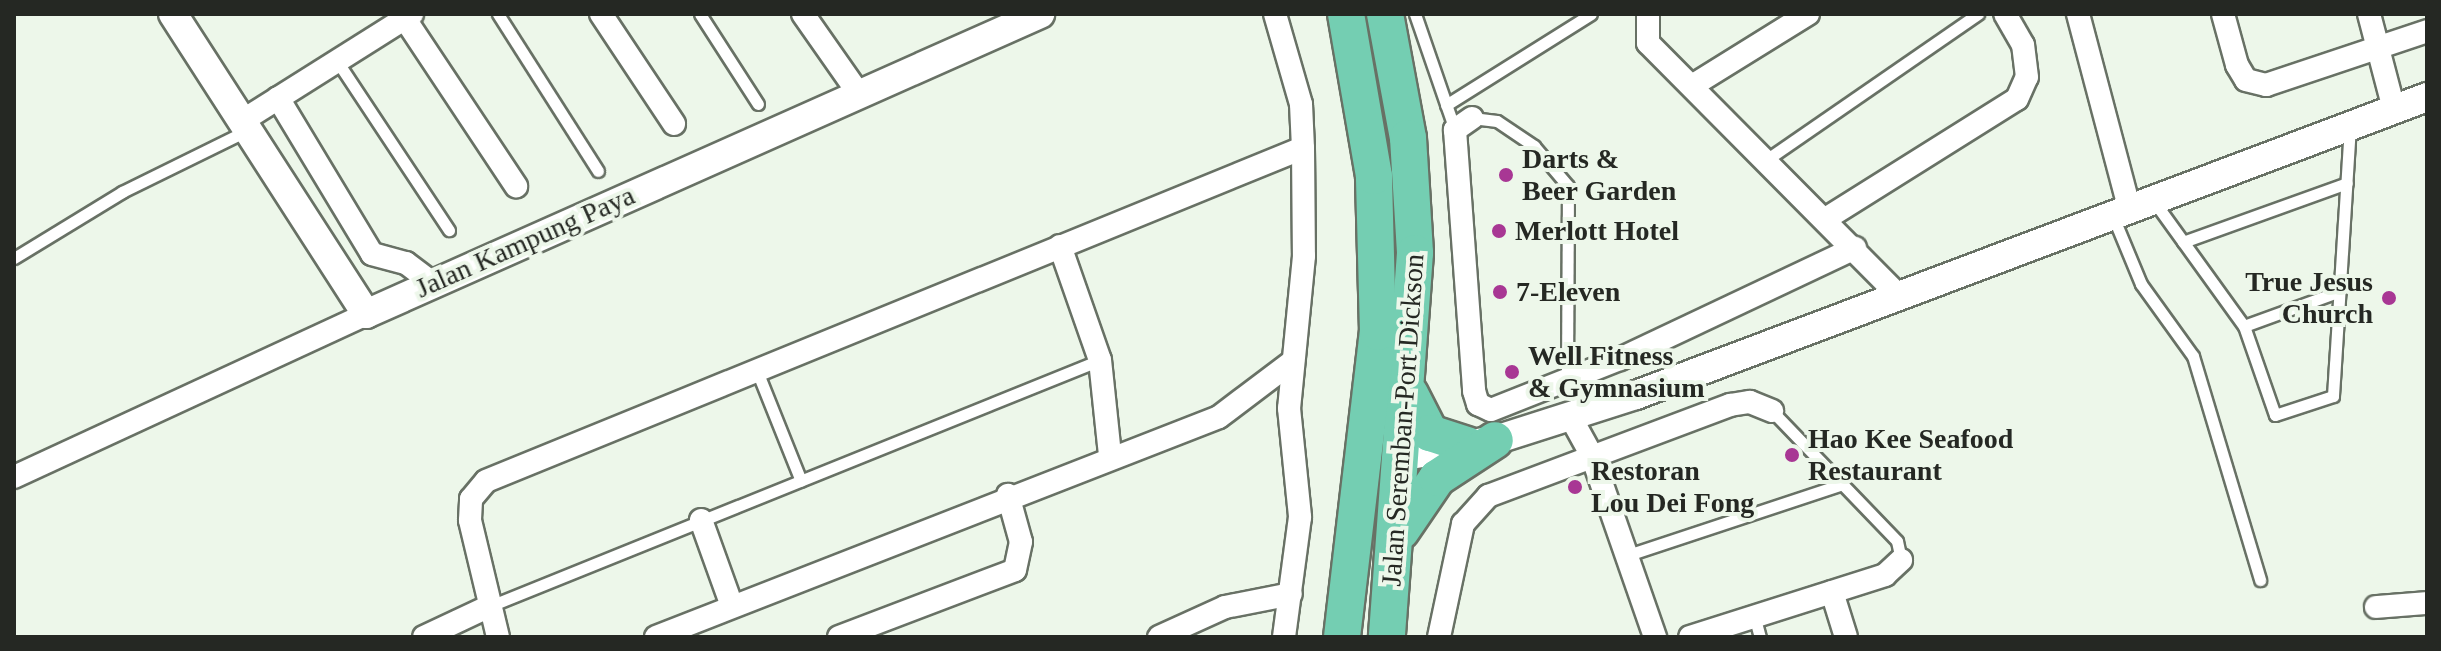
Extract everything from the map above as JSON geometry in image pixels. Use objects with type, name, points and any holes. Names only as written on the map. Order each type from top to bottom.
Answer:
[{"type":"highway","name":"Jalan Seremban-Port Dickson","points":[[1342,637],[1378,332],[1374,176],[1346,14]]},
{"type":"highway","name":"Jalan Seremban-Port Dickson","points":[[1385,14],[1408,138],[1414,224],[1410,394],[1387,637]]},
{"type":"highway","points":[[1410,394],[1430,433],[1482,443]]},
{"type":"highway","points":[[1398,537],[1437,478],[1482,443]]},
{"type":"highway","points":[[1355,637],[1383,480],[1405,456]]},
{"type":"street","points":[[173,14],[366,314]]},
{"type":"street","points":[[601,14],[674,124]]},
{"type":"street","points":[[803,14],[859,94]]},
{"type":"street","name":"Jalan Kampung Paya","points":[[14,477],[433,283],[1040,14]]},
{"type":"street","points":[[1275,14],[1301,104],[1303,148],[1304,256],[1289,408],[1300,517],[1284,637]]},
{"type":"street","points":[[1648,14],[1648,43],[1695,84],[1769,158],[1897,294]]},
{"type":"street","points":[[1695,84],[1808,14]]},
{"type":"street","points":[[1827,218],[2017,99],[2027,77],[2023,45],[2005,14]]},
{"type":"street","points":[[2078,14],[2131,207]]},
{"type":"street","points":[[2223,14],[2237,65],[2246,80],[2266,85],[2427,31]]},
{"type":"street","points":[[2369,14],[2394,109]]},
{"type":"street","points":[[245,125],[278,98],[409,16],[516,186]]},
{"type":"street","points":[[1405,456],[1482,443],[1636,395],[1897,294],[2427,97]]},
{"type":"street","points":[[278,98],[372,254],[406,263],[433,283]]},
{"type":"street","points":[[1463,124],[1478,404],[1513,405],[1620,359],[1855,248]]},
{"type":"street","points":[[498,637],[470,520],[471,499],[486,481],[1303,148]]},
{"type":"street","points":[[1060,246],[1100,360],[1110,455]]},
{"type":"street","points":[[1620,359],[1636,395]]},
{"type":"street","points":[[656,637],[1110,455],[1219,417],[1293,361]]},
{"type":"street","points":[[1439,637],[1472,507],[1592,456],[1730,405],[1750,402],[1772,411]]},
{"type":"street","points":[[1570,416],[1592,456],[1655,637]]},
{"type":"street","points":[[839,637],[1015,570],[1021,542],[1008,495]]},
{"type":"street","points":[[701,520],[732,606]]},
{"type":"street","points":[[1690,637],[1885,575],[1901,560]]},
{"type":"street","points":[[1832,592],[1846,637]]},
{"type":"street","points":[[1161,637],[1225,607],[1291,594]]},
{"type":"street","points":[[2376,607],[2427,603]]},
{"type":"street","points":[[424,637],[490,606]]},
{"type":"lane","points":[[498,14],[598,171]]},
{"type":"lane","points":[[700,14],[758,104]]},
{"type":"lane","points":[[1415,14],[1446,105],[1463,124],[1497,121],[1534,146],[1568,186],[1567,382]]},
{"type":"lane","points":[[1446,105],[1591,14]]},
{"type":"lane","points":[[1769,158],[1978,14]]},
{"type":"lane","points":[[337,61],[449,230]]},
{"type":"lane","points":[[2131,207],[2183,242],[2244,326],[2275,415],[2333,396],[2351,124]]},
{"type":"lane","points":[[14,258],[122,192],[245,125]]},
{"type":"lane","points":[[2183,242],[2347,183]]},
{"type":"lane","points":[[2131,207],[2141,284],[2193,356],[2260,580]]},
{"type":"lane","points":[[2244,326],[2340,291]]},
{"type":"lane","points":[[490,606],[1100,360]]},
{"type":"lane","points":[[757,371],[801,481]]},
{"type":"lane","points":[[1772,411],[1897,541],[1901,560]]},
{"type":"lane","points":[[1628,555],[1843,484]]},
{"type":"lane","points":[[1753,615],[1760,637]]},
{"type":"place","name":"Darts & Beer Garden","points":[[1506,175]]},
{"type":"place","name":"Merlott Hotel","points":[[1499,231]]},
{"type":"place","name":"7-Eleven","points":[[1500,292]]},
{"type":"place","name":"True Jesus Church","points":[[2389,298]]},
{"type":"place","name":"Well Fitness & Gymnasium","points":[[1512,372]]},
{"type":"place","name":"Hao Kee Seafood Restaurant","points":[[1792,455]]},
{"type":"place","name":"Restoran Lou Dei Fong","points":[[1575,487]]}]
